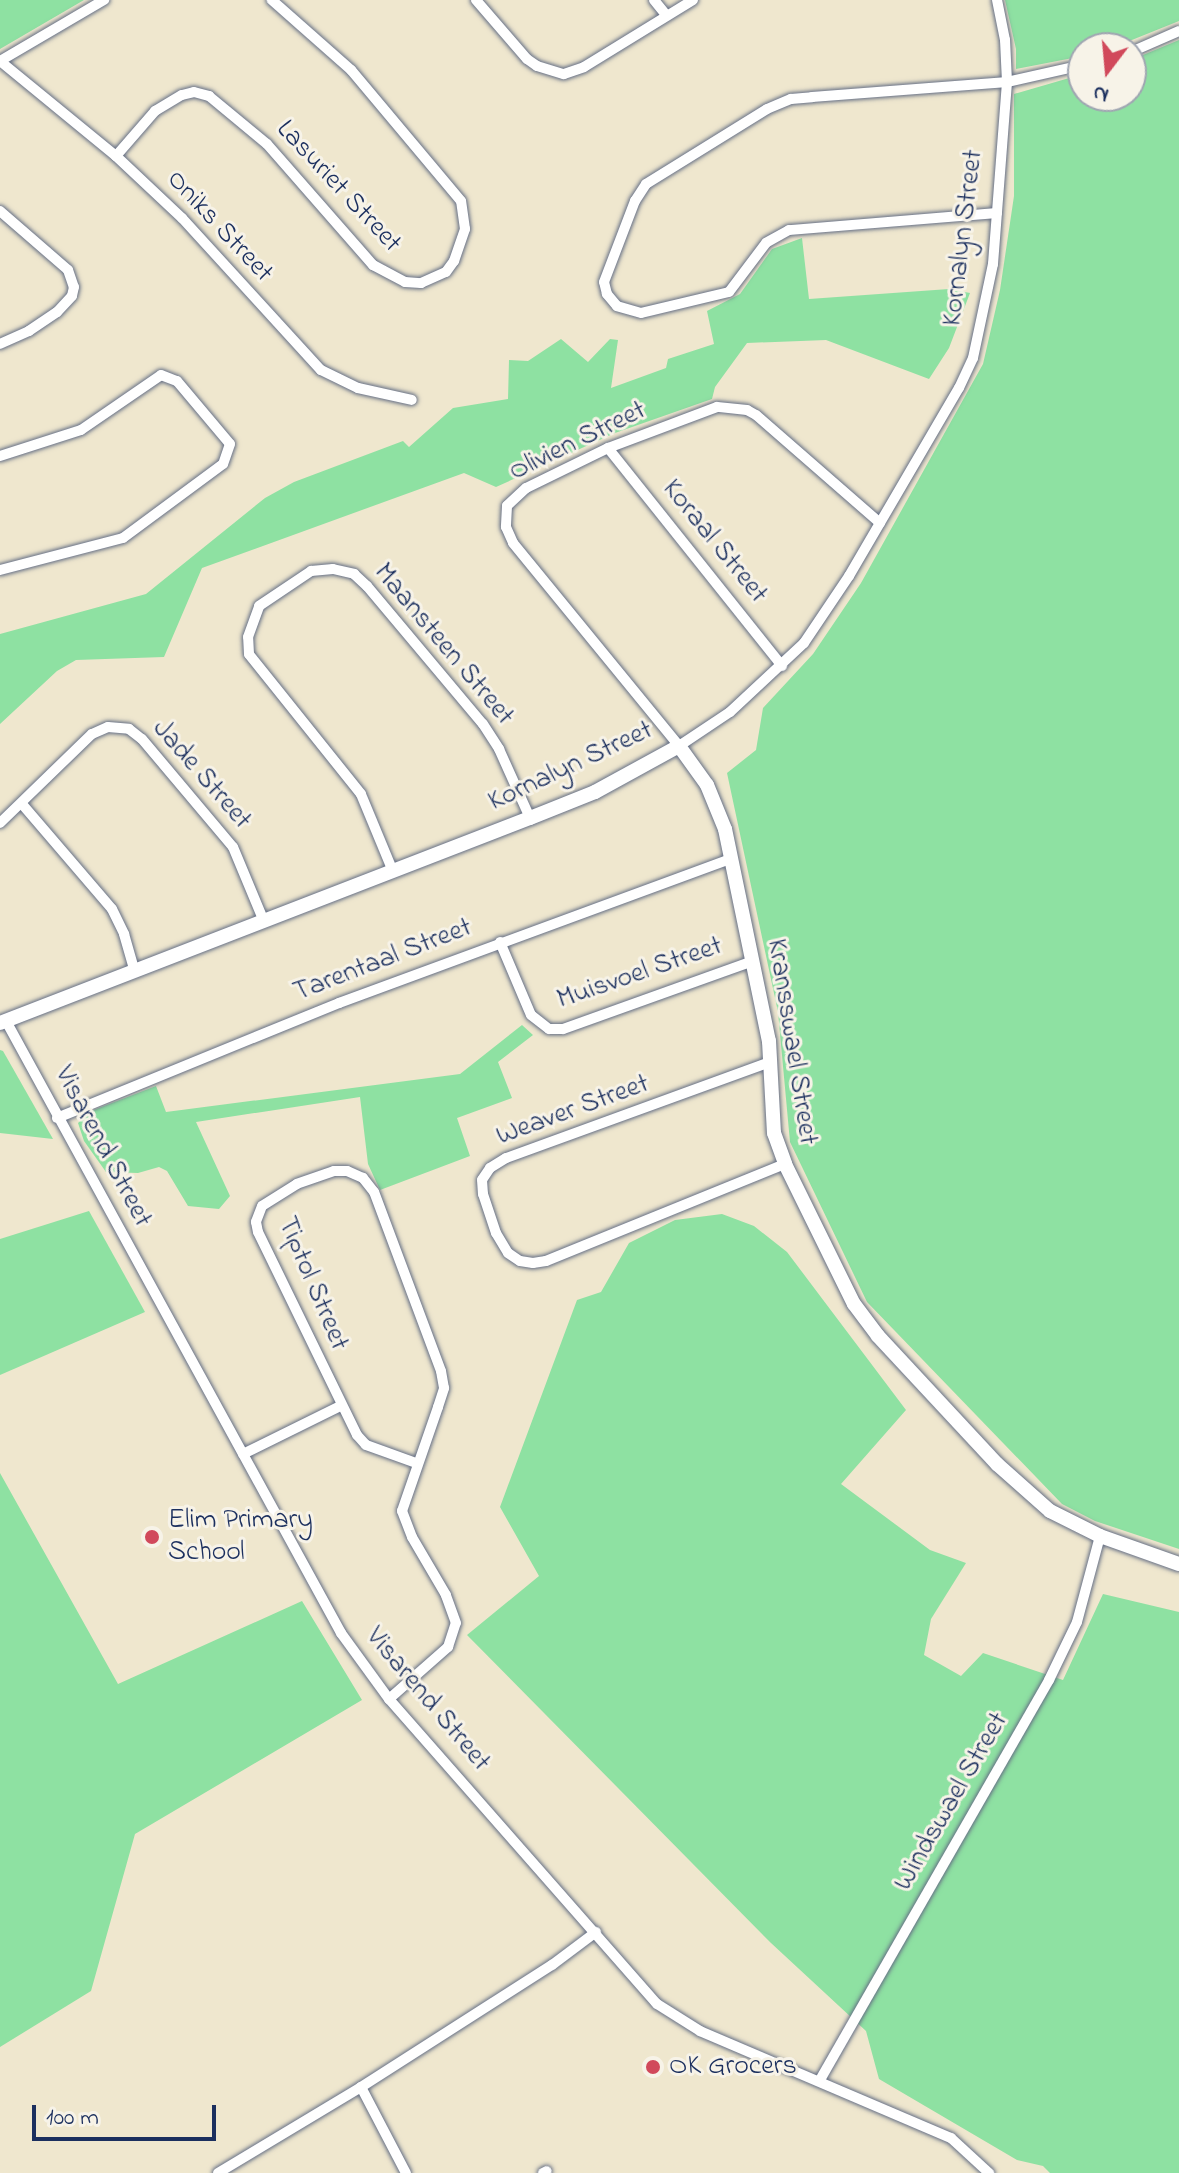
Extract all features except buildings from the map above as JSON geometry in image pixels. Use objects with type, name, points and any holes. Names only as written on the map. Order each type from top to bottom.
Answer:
[{"type":"street","points":[[0,61],[104,0]]},
{"type":"street","name":"Lasuriet Street","points":[[116,156],[155,111],[182,95],[194,92],[209,96],[267,144],[373,265],[405,282],[421,283],[446,272],[461,247],[465,229],[461,201],[351,70],[272,0]]},
{"type":"street","points":[[476,0],[527,59],[537,66],[564,74],[584,67],[693,0]]},
{"type":"street","points":[[654,0],[666,15]]},
{"type":"street","name":"Kornalyn Street","points":[[3,1022],[595,792],[679,746],[730,712],[782,666],[823,617],[973,358],[993,264],[1007,82],[1005,40],[997,0]]},
{"type":"street","points":[[1147,45],[1179,31]]},
{"type":"street","name":"Oniks Street","points":[[0,61],[116,156],[182,218],[321,370],[358,388],[412,400]]},
{"type":"street","points":[[997,213],[789,230],[766,243],[729,292],[641,313],[617,306],[607,294],[604,282],[635,201],[646,184],[767,109],[791,99],[1007,82],[1067,69]]},
{"type":"street","points":[[0,211],[68,270],[74,287],[72,296],[57,312],[29,331],[0,344]]},
{"type":"street","points":[[0,456],[71,435],[161,375],[177,381],[230,444],[223,464],[123,538],[0,570]]},
{"type":"street","name":"Olivien Street","points":[[679,746],[513,543],[506,527],[507,506],[515,496],[608,448],[708,408],[747,410],[880,523]]},
{"type":"street","name":"Koraal Street","points":[[608,448],[782,666]]},
{"type":"street","name":"Maansteen Street","points":[[392,869],[361,794],[249,654],[248,637],[259,606],[311,571],[333,569],[354,574],[367,586],[483,724],[499,749],[530,818]]},
{"type":"street","name":"Jade Street","points":[[0,823],[92,734],[108,727],[129,729],[142,739],[233,847],[263,919]]},
{"type":"street","name":"Kransswael Street","points":[[679,746],[707,785],[725,829],[753,961],[770,1062],[774,1133],[785,1164],[838,1275],[878,1336],[997,1464],[1050,1511],[1100,1536],[1179,1564]]},
{"type":"street","points":[[22,804],[112,909],[124,934],[134,969]]},
{"type":"street","name":"Tarentaal Street","points":[[57,1118],[339,1003],[731,859]]},
{"type":"street","name":"Muisvoel Street","points":[[500,942],[531,1015],[549,1029],[563,1029],[753,961]]},
{"type":"street","name":"Visarend Street","points":[[3,1022],[341,1633],[389,1699],[657,2004],[679,2019],[951,2138],[989,2173]]},
{"type":"street","name":"Weaver Street","points":[[770,1062],[506,1158],[490,1168],[482,1180],[483,1194],[496,1233],[508,1253],[520,1261],[533,1263],[546,1261],[785,1164]]},
{"type":"street","name":"Tiptol Street","points":[[389,1699],[448,1647],[456,1623],[446,1595],[404,1523],[403,1499],[444,1388],[441,1371],[374,1192],[363,1178],[334,1171],[277,1194],[262,1206],[256,1222],[340,1406],[366,1445],[416,1463]]},
{"type":"street","points":[[243,1454],[340,1406]]},
{"type":"street","name":"Windswael Street","points":[[820,2080],[1049,1680],[1077,1622],[1100,1536]]},
{"type":"street","points":[[218,2173],[361,2087],[552,1965],[596,1932]]},
{"type":"street","points":[[361,2087],[406,2173]]},
{"type":"green space","points":[[0,0],[84,0],[0,49]]},
{"type":"green space","points":[[1005,0],[1179,0],[1179,21],[1147,34],[1067,32],[1067,59],[1016,69],[1016,49]]},
{"type":"green space","points":[[1179,40],[1179,1549],[1095,1521],[1062,1504],[867,1302],[790,1142],[778,1012],[727,773],[756,750],[763,708],[813,654],[861,583],[983,364],[1000,290],[1014,196],[1014,94],[1067,79],[1067,112],[1147,112],[1147,53]]},
{"type":"green space","points":[[802,238],[809,299],[949,289],[970,293],[949,348],[929,379],[826,340],[747,343],[715,387],[712,399],[615,433],[496,487],[464,473],[202,568],[164,657],[76,660],[57,671],[0,724],[0,634],[146,594],[265,498],[294,482],[403,441],[409,447],[453,408],[508,399],[509,360],[528,361],[561,339],[588,362],[610,339],[618,340],[611,388],[666,368],[668,359],[714,344],[707,311],[740,294],[772,249]]},
{"type":"green space","points":[[522,1025],[533,1035],[498,1062],[512,1098],[457,1118],[470,1156],[380,1190],[368,1164],[360,1097],[196,1122],[230,1196],[219,1209],[188,1206],[167,1171],[159,1167],[138,1173],[106,1172],[84,1141],[78,1123],[91,1111],[156,1086],[166,1112],[460,1074]]},
{"type":"green space","points":[[0,1050],[3,1051],[53,1139],[0,1133]]},
{"type":"green space","points":[[89,1211],[145,1312],[0,1375],[0,1239]]},
{"type":"green space","points":[[722,1214],[754,1226],[787,1252],[906,1410],[841,1484],[930,1550],[966,1563],[931,1619],[924,1655],[961,1676],[983,1653],[1063,1680],[1103,1594],[1179,1612],[1179,2173],[1050,2173],[1043,2166],[1017,2160],[879,2079],[866,2031],[771,1943],[467,1635],[539,1576],[500,1507],[577,1300],[601,1292],[629,1243],[675,1220]]},
{"type":"green space","points":[[0,1473],[118,1684],[302,1601],[362,1700],[135,1834],[91,1991],[0,2047]]},
{"type":"place","name":"Elim Primary School","points":[[152,1537]]},
{"type":"place","name":"OK Grocers","points":[[653,2067]]}]
